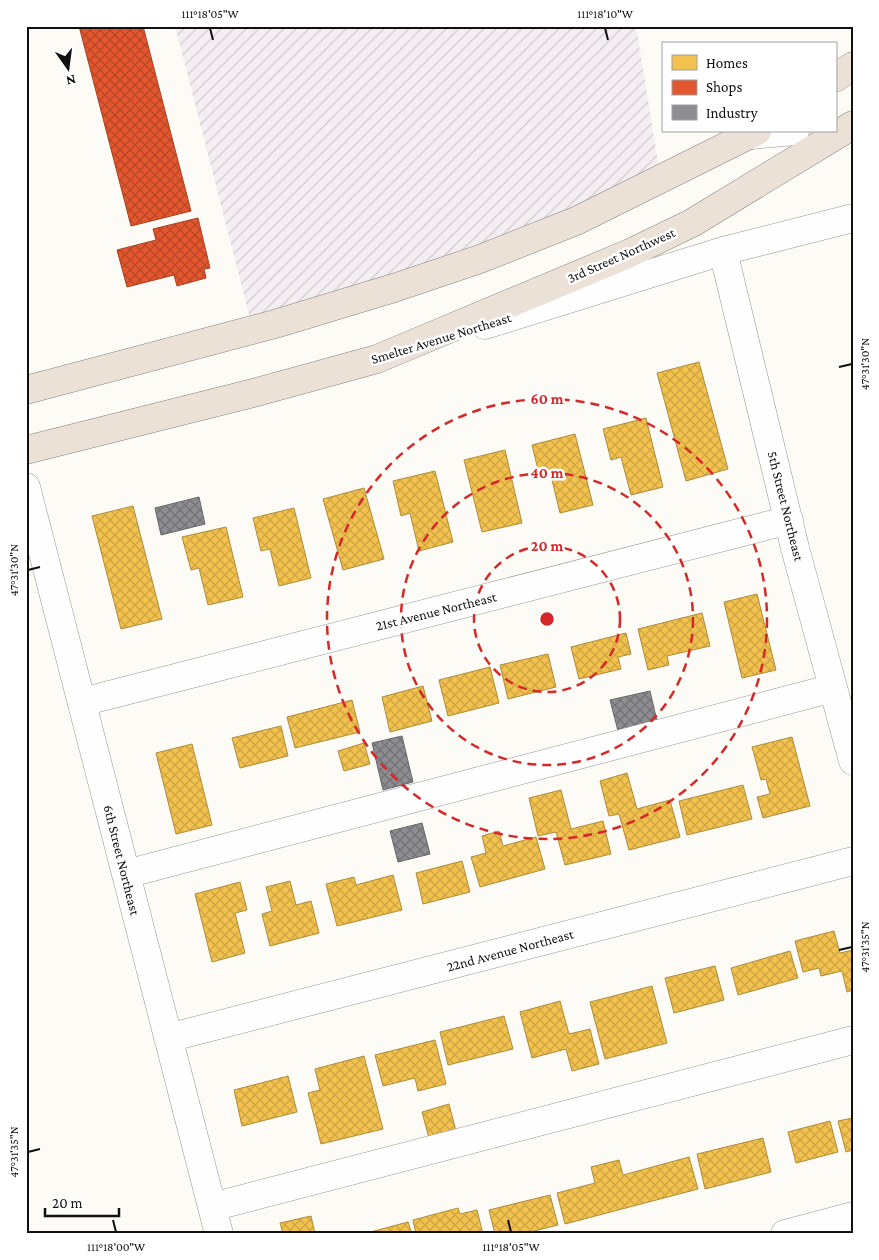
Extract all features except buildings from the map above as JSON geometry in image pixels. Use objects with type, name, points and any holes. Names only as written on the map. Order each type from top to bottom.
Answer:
[{"type":"highway","points":[[836,77],[853,66]]},
{"type":"highway","name":"3rd Street Northwest","points":[[376,359],[630,253],[692,223],[848,127]]},
{"type":"highway","points":[[26,390],[275,324],[397,287],[480,259],[576,221],[754,133]]},
{"type":"highway","name":"Smelter Avenue Northeast","points":[[26,450],[258,392],[376,359]]},
{"type":"street","points":[[754,133],[774,132]]},
{"type":"street","name":"Smelter Avenue Northeast","points":[[376,359],[723,250],[853,218]]},
{"type":"street","name":"5th Street Northeast","points":[[723,250],[789,520],[853,761]]},
{"type":"street","name":"6th Street Northeast","points":[[26,487],[218,1234]]},
{"type":"street","name":"21st Avenue Northeast","points":[[82,702],[789,520]]},
{"type":"street","points":[[126,874],[834,688]]},
{"type":"street","name":"22nd Avenue Northeast","points":[[168,1038],[853,861]]},
{"type":"street","points":[[212,1208],[853,1040]]},
{"type":"street","points":[[784,1234],[853,1216]]},
{"type":"shaded area","points":[[175,26],[636,26],[661,180],[253,330]]}]
